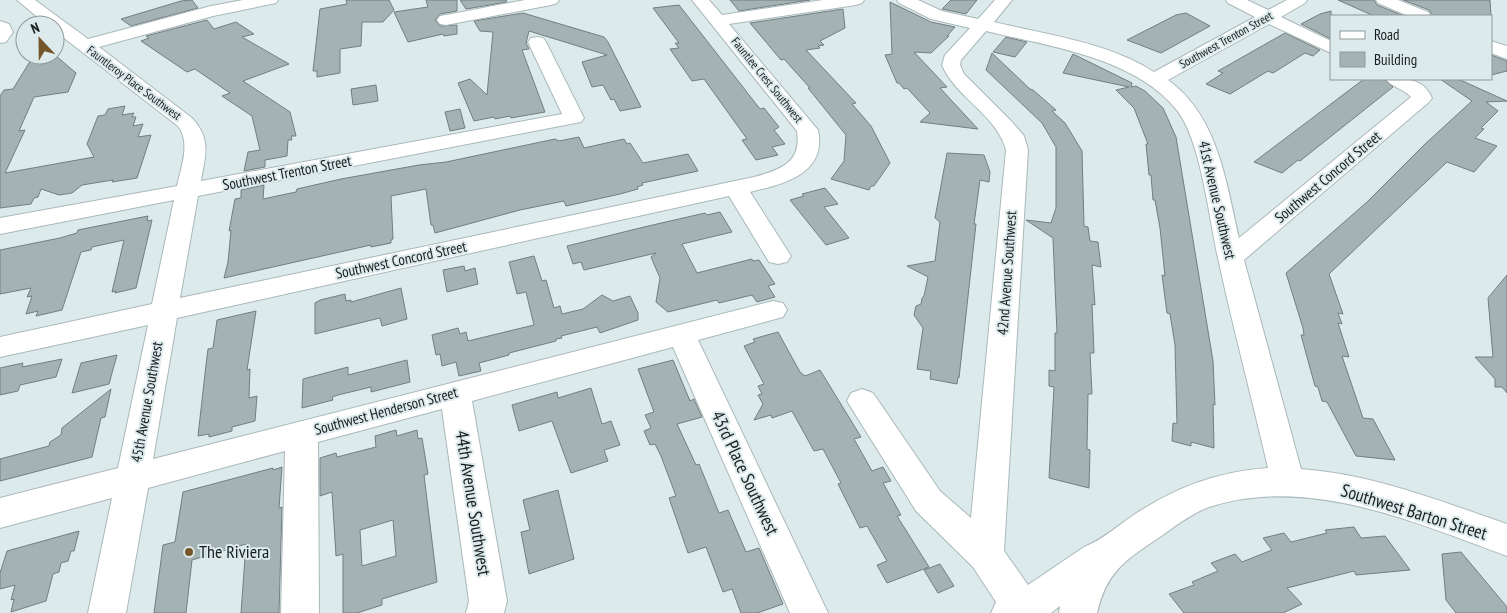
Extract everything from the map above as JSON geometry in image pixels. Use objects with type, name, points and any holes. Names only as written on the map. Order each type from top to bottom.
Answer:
[{"type":"street","name":"Fauntleroy Place Southwest","points":[[25,0],[185,122],[191,130],[196,145],[187,192]]},
{"type":"street","points":[[84,46],[211,11],[270,0]]},
{"type":"street","points":[[446,20],[520,3],[551,0]]},
{"type":"street","name":"Fauntlee Crest Southwest","points":[[700,0],[807,130],[810,148],[807,158],[799,166]]},
{"type":"street","points":[[718,21],[856,0]]},
{"type":"street","name":"41st Avenue Southwest","points":[[905,0],[942,17],[1099,54],[1154,80],[1184,105],[1202,135],[1288,483]]},
{"type":"street","points":[[982,25],[1004,0]]},
{"type":"street","points":[[1234,0],[1330,48]]},
{"type":"street","name":"Southwest Trenton Street","points":[[1154,80],[1266,16],[1298,0]]},
{"type":"street","points":[[1384,0],[1420,15]]},
{"type":"street","name":"42nd Avenue Southwest","points":[[982,25],[952,59],[951,65],[956,76],[1009,131],[1017,150],[986,555]]},
{"type":"street","points":[[0,26],[4,32],[0,38]]},
{"type":"street","name":"Southwest Trenton Street","points":[[0,226],[574,118],[537,42]]},
{"type":"street","points":[[1492,46],[1507,52]]},
{"type":"street","name":"Southwest Concord Street","points":[[1231,258],[1418,103],[1422,98],[1421,94],[1411,86],[1397,80]]},
{"type":"street","name":"Southwest Concord Street","points":[[0,347],[735,187],[777,177],[799,166]]},
{"type":"street","points":[[735,187],[778,256]]},
{"type":"street","name":"45th Avenue Southwest","points":[[107,613],[187,192]]},
{"type":"street","name":"Southwest Henderson Street","points":[[0,514],[773,310]]},
{"type":"street","name":"43rd Place Southwest","points":[[681,333],[810,613]]},
{"type":"street","name":"44th Avenue Southwest","points":[[455,393],[488,601],[485,613]]},
{"type":"street","points":[[862,401],[928,501],[986,555],[1019,612],[1115,546]]},
{"type":"street","points":[[300,613],[302,434]]},
{"type":"street","name":"Southwest Barton Street","points":[[1078,613],[1090,574],[1101,559],[1115,546],[1167,513],[1202,495],[1242,485],[1288,483],[1334,488],[1383,499],[1507,540]]},
{"type":"building","points":[[192,0],[198,8],[131,26],[121,19],[181,1]]},
{"type":"building","points":[[346,0],[389,0],[394,10],[383,22],[362,22],[361,46],[340,49],[340,73],[317,77],[317,71],[313,71],[320,9],[347,4]]},
{"type":"building","points":[[426,0],[457,0],[457,11],[440,14],[435,20],[440,26],[457,25],[457,34],[444,36],[443,34],[408,42],[394,12],[428,7]]},
{"type":"building","points":[[460,0],[506,0],[507,2],[466,9]]},
{"type":"building","points":[[730,0],[810,0],[739,11]]},
{"type":"building","points":[[951,0],[977,0],[966,14],[942,9]]},
{"type":"building","points":[[1338,0],[1374,0],[1377,5],[1402,15],[1372,15]]},
{"type":"building","points":[[1403,0],[1490,0],[1491,15],[1432,15],[1429,10]]},
{"type":"building","points":[[890,2],[931,22],[955,27],[947,36],[949,36],[931,53],[914,52],[947,87],[940,88],[978,129],[920,122],[930,113],[907,88],[904,89],[897,83],[885,55],[892,54]]},
{"type":"building","points":[[679,5],[760,109],[764,108],[779,127],[774,130],[785,144],[772,147],[778,155],[756,160],[742,140],[747,139],[704,79],[692,81],[670,49],[679,48],[675,43],[679,43],[653,8]]},
{"type":"building","points":[[843,9],[845,28],[820,41],[824,45],[818,46],[820,48],[806,50],[856,103],[852,104],[871,126],[890,163],[869,190],[831,179],[844,161],[846,135],[808,88],[810,88],[784,59],[781,60],[750,23]]},
{"type":"building","points":[[1331,11],[1330,38],[1301,24],[1320,14]]},
{"type":"building","points":[[523,13],[604,37],[641,107],[620,111],[614,99],[611,100],[603,85],[592,87],[582,62],[607,55],[529,31],[526,43],[529,49],[522,50],[545,112],[511,118],[510,116],[495,119],[494,117],[474,121],[458,83],[470,79],[487,95],[493,32],[480,31],[474,21]]},
{"type":"building","points":[[1186,13],[1210,26],[1161,53],[1127,40],[1176,15]]},
{"type":"building","points":[[207,20],[214,29],[236,22],[254,34],[242,37],[289,64],[243,81],[290,112],[296,136],[291,136],[292,140],[288,140],[287,156],[265,160],[265,167],[244,171],[248,152],[260,150],[252,116],[222,96],[230,93],[195,69],[187,72],[141,41],[149,38],[146,36]]},
{"type":"building","points":[[1285,33],[1320,50],[1313,56],[1305,53],[1273,73],[1268,71],[1230,94],[1206,84],[1223,73],[1218,71]]},
{"type":"building","points":[[1006,37],[1027,42],[1015,57],[993,52]]},
{"type":"building","points":[[992,53],[1030,89],[1056,110],[1052,111],[1065,123],[1082,151],[1084,226],[1088,227],[1090,241],[1098,242],[1101,267],[1092,265],[1095,305],[1092,304],[1094,353],[1090,353],[1092,394],[1088,394],[1087,449],[1090,450],[1089,488],[1049,478],[1054,387],[1049,386],[1049,370],[1055,371],[1055,333],[1057,333],[1053,238],[1026,220],[1051,223],[1056,208],[1056,147],[1042,123],[986,70]]},
{"type":"building","points":[[1073,54],[1132,83],[1131,87],[1136,86],[1145,91],[1163,108],[1176,137],[1213,361],[1214,448],[1191,442],[1191,446],[1172,441],[1173,423],[1177,424],[1175,345],[1170,314],[1167,313],[1162,275],[1165,276],[1160,228],[1155,200],[1153,200],[1151,175],[1149,175],[1146,144],[1148,144],[1134,108],[1116,90],[1129,87],[1063,73]]},
{"type":"building","points":[[1492,55],[1507,61],[1507,71],[1492,75]]},
{"type":"building","points":[[65,64],[76,73],[68,92],[34,97],[19,131],[25,130],[5,173],[94,157],[87,144],[98,116],[105,115],[108,109],[125,106],[122,115],[134,113],[132,117],[136,117],[133,126],[143,124],[138,137],[151,135],[137,178],[82,185],[72,193],[59,195],[41,189],[38,197],[34,198],[31,204],[0,208],[0,96],[4,90],[13,89],[28,65]]},
{"type":"building","points":[[1363,80],[1385,80],[1393,87],[1300,161],[1298,160],[1282,173],[1254,162]]},
{"type":"building","points":[[1441,80],[1460,80],[1507,101],[1486,102],[1498,111],[1481,128],[1484,129],[1475,138],[1497,146],[1474,172],[1447,162],[1329,274],[1343,314],[1338,313],[1342,324],[1338,323],[1349,357],[1342,356],[1363,418],[1373,419],[1395,460],[1356,456],[1327,402],[1322,401],[1318,387],[1315,386],[1301,335],[1304,335],[1303,328],[1286,273],[1367,202],[1425,144],[1472,101]]},
{"type":"building","points":[[376,85],[378,101],[353,105],[351,89]]},
{"type":"building","points":[[460,109],[465,128],[450,131],[445,112]]},
{"type":"building","points":[[579,137],[584,148],[624,139],[627,144],[630,143],[643,163],[688,154],[698,171],[642,183],[643,185],[637,187],[638,189],[620,194],[566,206],[564,201],[520,210],[435,233],[433,225],[431,225],[426,189],[391,196],[393,239],[391,243],[371,247],[371,245],[224,278],[228,262],[231,230],[229,231],[235,199],[241,198],[241,190],[264,185],[263,199],[341,179],[446,162],[555,139],[559,141]]},
{"type":"building","points":[[947,153],[984,155],[990,172],[989,182],[980,180],[957,384],[930,379],[931,371],[917,369],[923,328],[914,315],[916,306],[921,304],[924,296],[928,277],[907,266],[935,261],[940,222],[935,218]]},
{"type":"building","points":[[825,188],[838,204],[824,207],[849,238],[826,245],[790,200],[804,196],[802,194]]},
{"type":"building","points":[[720,212],[732,232],[682,244],[697,273],[752,259],[753,261],[759,260],[775,284],[768,286],[775,297],[757,302],[752,295],[719,303],[717,300],[668,312],[656,302],[660,278],[651,257],[656,253],[584,270],[581,262],[573,264],[567,246],[705,213],[707,215]]},
{"type":"building","points":[[148,216],[147,221],[152,220],[136,288],[112,292],[124,240],[92,247],[91,250],[81,252],[62,310],[36,316],[38,311],[26,314],[32,296],[27,297],[31,288],[0,294],[0,250],[60,238],[77,233],[78,230]]},
{"type":"building","points":[[534,256],[542,281],[546,280],[554,308],[560,306],[562,314],[583,309],[602,295],[613,301],[630,296],[638,313],[638,320],[600,333],[597,327],[561,336],[562,338],[556,339],[556,341],[479,363],[481,371],[459,376],[456,362],[442,366],[440,354],[436,355],[432,335],[458,328],[460,334],[466,332],[468,341],[534,325],[526,292],[517,294],[509,262]]},
{"type":"building","points":[[464,266],[465,271],[475,268],[478,284],[447,292],[443,270]]},
{"type":"building","points":[[1507,275],[1507,393],[1502,387],[1495,387],[1495,379],[1475,357],[1493,357],[1488,298]]},
{"type":"building","points":[[401,288],[407,319],[382,326],[380,318],[315,334],[315,303],[320,300],[345,294],[346,301],[351,300],[351,302]]},
{"type":"building","points":[[256,311],[247,370],[250,369],[249,398],[257,396],[255,421],[232,427],[232,431],[209,437],[209,434],[198,436],[208,349],[213,348],[217,320]]},
{"type":"building","points":[[778,332],[800,372],[805,376],[820,370],[861,437],[854,439],[872,471],[883,467],[891,481],[883,483],[901,515],[897,516],[929,567],[887,583],[877,565],[887,561],[867,526],[860,528],[838,484],[841,483],[823,449],[814,451],[792,411],[772,418],[771,415],[754,420],[763,404],[758,395],[762,394],[758,386],[764,384],[744,346],[755,342],[753,339]]},
{"type":"building","points":[[117,355],[109,384],[72,393],[81,363]]},
{"type":"building","points":[[62,359],[56,377],[20,385],[18,391],[0,395],[0,368],[23,363],[22,367]]},
{"type":"building","points":[[407,360],[410,382],[371,392],[371,387],[338,395],[332,397],[333,400],[302,408],[303,379],[348,367],[348,375]]},
{"type":"building","points":[[673,360],[690,401],[694,399],[702,417],[677,424],[696,465],[699,464],[719,513],[728,510],[746,552],[759,548],[783,604],[757,613],[741,613],[732,589],[723,592],[706,547],[688,553],[669,498],[676,496],[661,456],[655,444],[650,445],[644,431],[651,428],[645,415],[654,412],[638,369]]},
{"type":"building","points":[[591,388],[602,424],[611,421],[620,445],[604,450],[608,461],[571,473],[552,421],[519,431],[512,405],[557,392],[558,398]]},
{"type":"building","points":[[111,389],[105,417],[101,418],[92,457],[0,481],[0,459],[49,446],[50,442],[61,435],[62,428]]},
{"type":"building","points":[[396,430],[397,436],[417,430],[418,439],[422,438],[428,474],[424,475],[437,582],[382,599],[382,605],[357,613],[343,613],[343,554],[336,556],[332,492],[320,496],[320,458],[336,453],[337,457],[376,447],[375,436]],"holes":[[[393,520],[396,556],[362,566],[360,530]]]},
{"type":"building","name":"The Riviera","points":[[282,467],[279,508],[282,507],[279,613],[241,613],[246,544],[192,560],[186,613],[154,613],[163,545],[175,542],[183,492]]},
{"type":"building","points":[[558,490],[574,559],[529,574],[521,532],[530,530],[523,500]]},
{"type":"building","points":[[1354,527],[1361,538],[1385,536],[1410,570],[1356,575],[1354,571],[1287,588],[1302,604],[1283,613],[1184,613],[1169,594],[1194,585],[1192,582],[1218,571],[1211,563],[1235,554],[1242,562],[1272,550],[1263,538],[1284,533],[1291,542],[1327,533],[1325,530]]},
{"type":"building","points":[[79,531],[74,551],[71,551],[68,561],[61,563],[59,572],[53,574],[46,601],[11,612],[14,599],[11,600],[15,585],[0,589],[0,573],[7,551]]},
{"type":"building","points":[[1461,552],[1507,607],[1507,613],[1456,613],[1446,600],[1442,554]]},
{"type":"building","points":[[940,564],[954,586],[938,593],[924,570]]},
{"type":"place","name":"The Riviera","points":[[189,552]]}]
